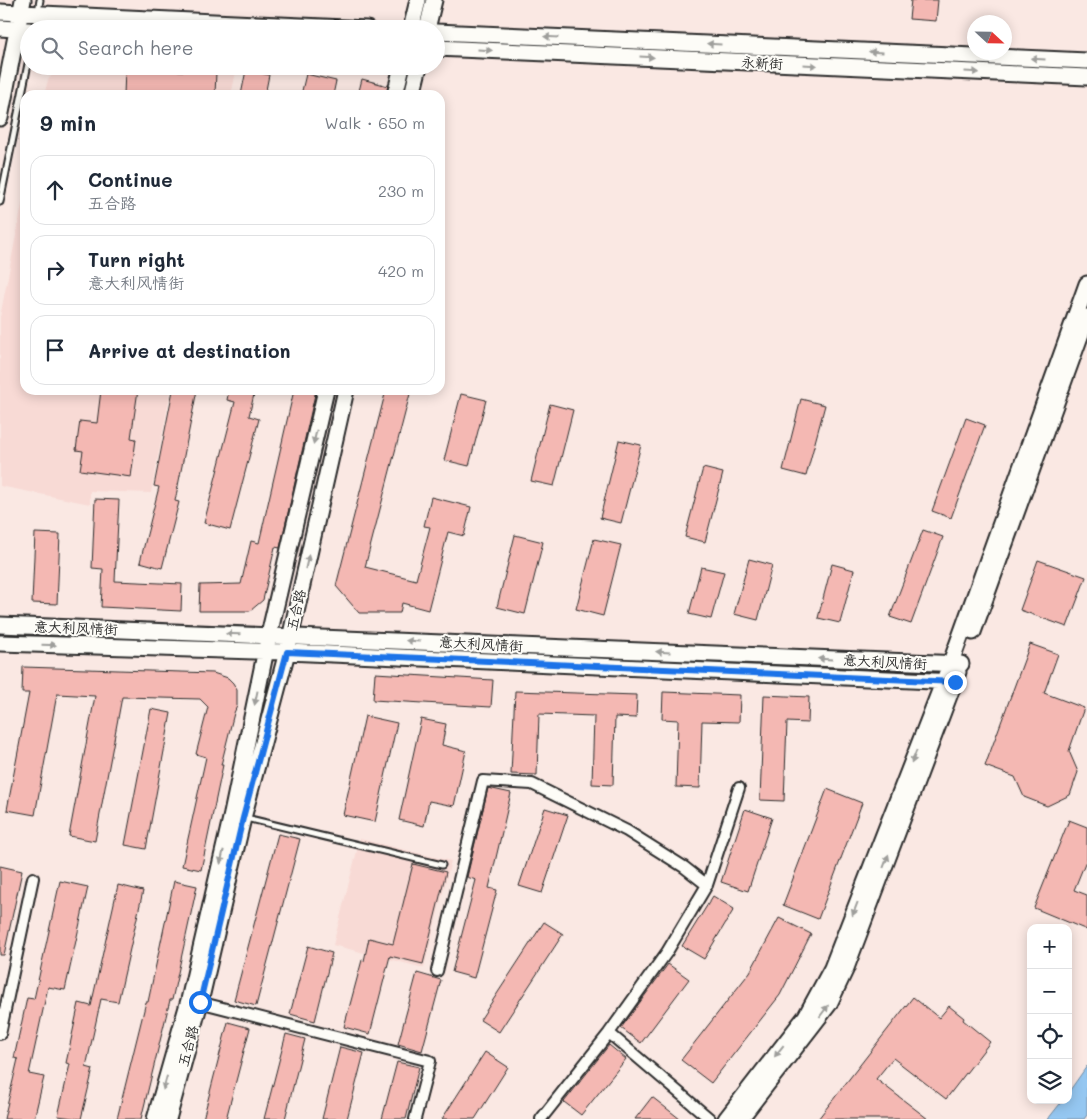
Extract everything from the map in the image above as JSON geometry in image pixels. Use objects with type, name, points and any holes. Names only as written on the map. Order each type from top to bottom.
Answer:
[{"type":"street","points":[[413,20],[418,0]]},
{"type":"street","points":[[429,20],[434,0]]},
{"type":"street","points":[[22,7],[23,20]]},
{"type":"street","points":[[0,12],[22,7],[37,14],[169,20]]},
{"type":"street","points":[[0,28],[20,29]]},
{"type":"street","name":"永新街","points":[[445,32],[1087,61]]},
{"type":"street","points":[[0,118],[20,41]]},
{"type":"street","name":"永新街","points":[[445,48],[1087,77]]},
{"type":"street","points":[[396,90],[400,75]]},
{"type":"street","points":[[413,90],[417,75]]},
{"type":"street","points":[[956,665],[1087,284]]},
{"type":"street","points":[[726,1119],[806,1016],[832,968],[956,665],[1087,317]]},
{"type":"street","name":"五合路","points":[[168,1119],[195,1001],[268,635],[325,395]]},
{"type":"street","name":"五合路","points":[[155,1119],[195,1001],[287,652],[345,395]]},
{"type":"street","name":"意大利风情街","points":[[0,625],[956,665]]},
{"type":"street","name":"意大利风情街","points":[[0,643],[266,651],[949,681]]},
{"type":"street","points":[[740,1119],[829,1004],[846,968],[949,681]]},
{"type":"street","points":[[436,971],[483,781],[532,784],[627,831],[684,867],[707,885]]},
{"type":"street","points":[[541,1119],[609,1033],[667,952],[707,885],[739,788]]},
{"type":"street","points":[[0,1034],[33,878]]},
{"type":"street","points":[[195,1001],[430,1061],[415,1119]]},
{"type":"street","points":[[609,1033],[710,1119]]},
{"type":"lane","points":[[23,90],[26,75]]},
{"type":"lane","points":[[0,202],[20,103]]},
{"type":"lane","points":[[243,818],[442,865]]},
{"type":"shaded area","points":[[52,75],[235,75],[232,90],[45,90]]},
{"type":"shaded area","points":[[20,215],[20,395],[170,395],[151,493],[90,491],[90,504],[0,486],[0,317]]},
{"type":"shaded area","points":[[360,839],[451,861],[424,968],[333,945]]},
{"type":"water","points":[[1087,1066],[1087,1115],[1084,1119],[1048,1119],[1060,1104],[1072,1104],[1072,1087]]},
{"type":"building","points":[[911,0],[938,0],[936,21],[909,19]]},
{"type":"building","points":[[125,75],[216,75],[215,90],[124,90]]},
{"type":"building","points":[[245,75],[269,75],[266,90],[242,90]]},
{"type":"building","points":[[306,75],[336,81],[334,90],[302,90]]},
{"type":"building","points":[[362,79],[388,86],[387,90],[359,90]]},
{"type":"building","points":[[461,394],[486,400],[469,466],[444,460]]},
{"type":"building","points":[[100,395],[137,395],[131,438],[136,439],[131,477],[80,470],[83,451],[76,450],[80,421],[97,423]]},
{"type":"building","points":[[172,395],[196,395],[175,501],[179,502],[162,568],[140,562],[159,487],[154,486]]},
{"type":"building","points":[[228,395],[254,395],[249,416],[259,419],[230,530],[204,523],[235,402],[227,400]]},
{"type":"building","points":[[293,395],[315,395],[280,548],[275,547],[263,600],[250,611],[199,611],[200,585],[241,584],[251,541],[259,543]]},
{"type":"building","points":[[385,395],[410,395],[365,567],[416,580],[430,527],[424,526],[431,497],[471,507],[464,536],[448,532],[428,610],[402,603],[400,613],[359,613],[336,586]]},
{"type":"building","points":[[801,399],[825,405],[806,476],[783,470]]},
{"type":"building","points":[[550,404],[573,410],[554,486],[531,481]]},
{"type":"building","points":[[966,418],[985,425],[951,518],[932,511]]},
{"type":"building","points":[[619,440],[641,445],[621,523],[600,518]]},
{"type":"building","points":[[703,468],[723,473],[705,542],[685,537]]},
{"type":"building","points":[[95,499],[119,500],[115,581],[182,584],[181,611],[101,607],[103,569],[92,568]]},
{"type":"building","points":[[923,530],[943,537],[911,624],[890,617]]},
{"type":"building","points":[[35,533],[60,534],[57,604],[32,603]]},
{"type":"building","points":[[515,535],[543,542],[525,614],[497,607]]},
{"type":"building","points":[[594,539],[621,545],[603,616],[576,609]]},
{"type":"building","points":[[749,559],[772,565],[758,620],[734,614]]},
{"type":"building","points":[[1038,560],[1086,577],[1067,627],[1020,610]]},
{"type":"building","points":[[832,564],[854,570],[840,623],[818,618]]},
{"type":"building","points":[[701,567],[724,572],[711,619],[689,614]]},
{"type":"building","points":[[1030,644],[1058,654],[1044,693],[1084,708],[1069,751],[1078,772],[1070,795],[1047,806],[1024,797],[1015,777],[985,766]]},
{"type":"building","points":[[23,667],[213,673],[228,678],[233,683],[237,690],[237,706],[221,765],[223,765],[201,870],[182,866],[206,757],[196,754],[208,707],[200,699],[122,697],[95,841],[69,836],[95,696],[57,694],[35,815],[7,810],[29,693],[22,693]]},
{"type":"building","points":[[375,673],[493,680],[491,707],[373,700]]},
{"type":"building","points":[[515,691],[637,695],[636,718],[615,717],[613,785],[592,784],[594,716],[539,714],[537,775],[511,774]]},
{"type":"building","points":[[663,692],[740,695],[739,722],[702,721],[700,788],[676,787],[678,720],[662,719]]},
{"type":"building","points":[[764,695],[809,697],[808,723],[787,722],[784,801],[760,800]]},
{"type":"building","points":[[151,709],[171,713],[146,849],[125,845]]},
{"type":"building","points":[[365,716],[397,723],[375,822],[343,815]]},
{"type":"building","points":[[421,719],[446,724],[442,745],[466,751],[454,806],[429,801],[424,826],[399,820]]},
{"type":"building","points":[[488,788],[511,793],[489,888],[497,890],[474,978],[452,972],[476,880],[467,877]]},
{"type":"building","points":[[827,789],[862,803],[818,919],[783,905]]},
{"type":"building","points":[[545,808],[568,815],[542,893],[519,886]]},
{"type":"building","points":[[745,809],[772,818],[748,891],[721,882]]},
{"type":"building","points":[[1069,820],[1087,827],[1087,858],[1074,890],[1087,895],[1087,930],[1034,908]]},
{"type":"building","points":[[278,834],[300,839],[256,1006],[234,1000]]},
{"type":"building","points":[[413,864],[446,872],[423,964],[390,956],[370,1034],[344,1027],[369,938],[393,944]]},
{"type":"building","points":[[0,866],[22,871],[4,955],[0,955]]},
{"type":"building","points":[[60,881],[88,887],[65,990],[48,987],[29,1074],[44,1077],[34,1119],[4,1119],[18,1059],[14,1058],[27,998],[34,999]]},
{"type":"building","points":[[174,881],[197,886],[172,1000],[170,1000],[141,1119],[117,1119],[146,1002],[148,1002]]},
{"type":"building","points":[[118,885],[143,891],[118,1002],[101,999],[86,1067],[93,1069],[81,1119],[58,1116],[70,1064],[66,1063],[79,1003],[91,1006]]},
{"type":"building","points":[[713,896],[734,909],[704,959],[682,946]]},
{"type":"building","points":[[779,918],[811,934],[780,995],[711,1083],[681,1060],[750,972]]},
{"type":"building","points":[[544,922],[563,934],[499,1032],[480,1020]]},
{"type":"building","points":[[308,946],[332,953],[315,1021],[290,1014]]},
{"type":"building","points":[[668,964],[689,979],[641,1043],[621,1028]]},
{"type":"building","points":[[417,973],[441,980],[422,1051],[398,1044]]},
{"type":"building","points":[[913,997],[939,1018],[949,1006],[990,1042],[946,1099],[893,1058],[876,1079],[928,1119],[818,1119]]},
{"type":"building","points":[[228,1022],[250,1028],[226,1119],[203,1119]]},
{"type":"building","points":[[286,1034],[305,1039],[285,1119],[264,1119]]},
{"type":"building","points":[[609,1045],[626,1059],[581,1115],[564,1102]]},
{"type":"building","points":[[340,1047],[364,1053],[347,1119],[322,1119]]},
{"type":"building","points":[[485,1052],[508,1067],[475,1119],[442,1119]]},
{"type":"building","points":[[397,1062],[419,1067],[406,1119],[382,1119]]},
{"type":"building","points":[[652,1097],[680,1119],[635,1119]]},
{"type":"route","points":[[200,1002],[243,818],[287,652],[944,680],[955,682]]}]
